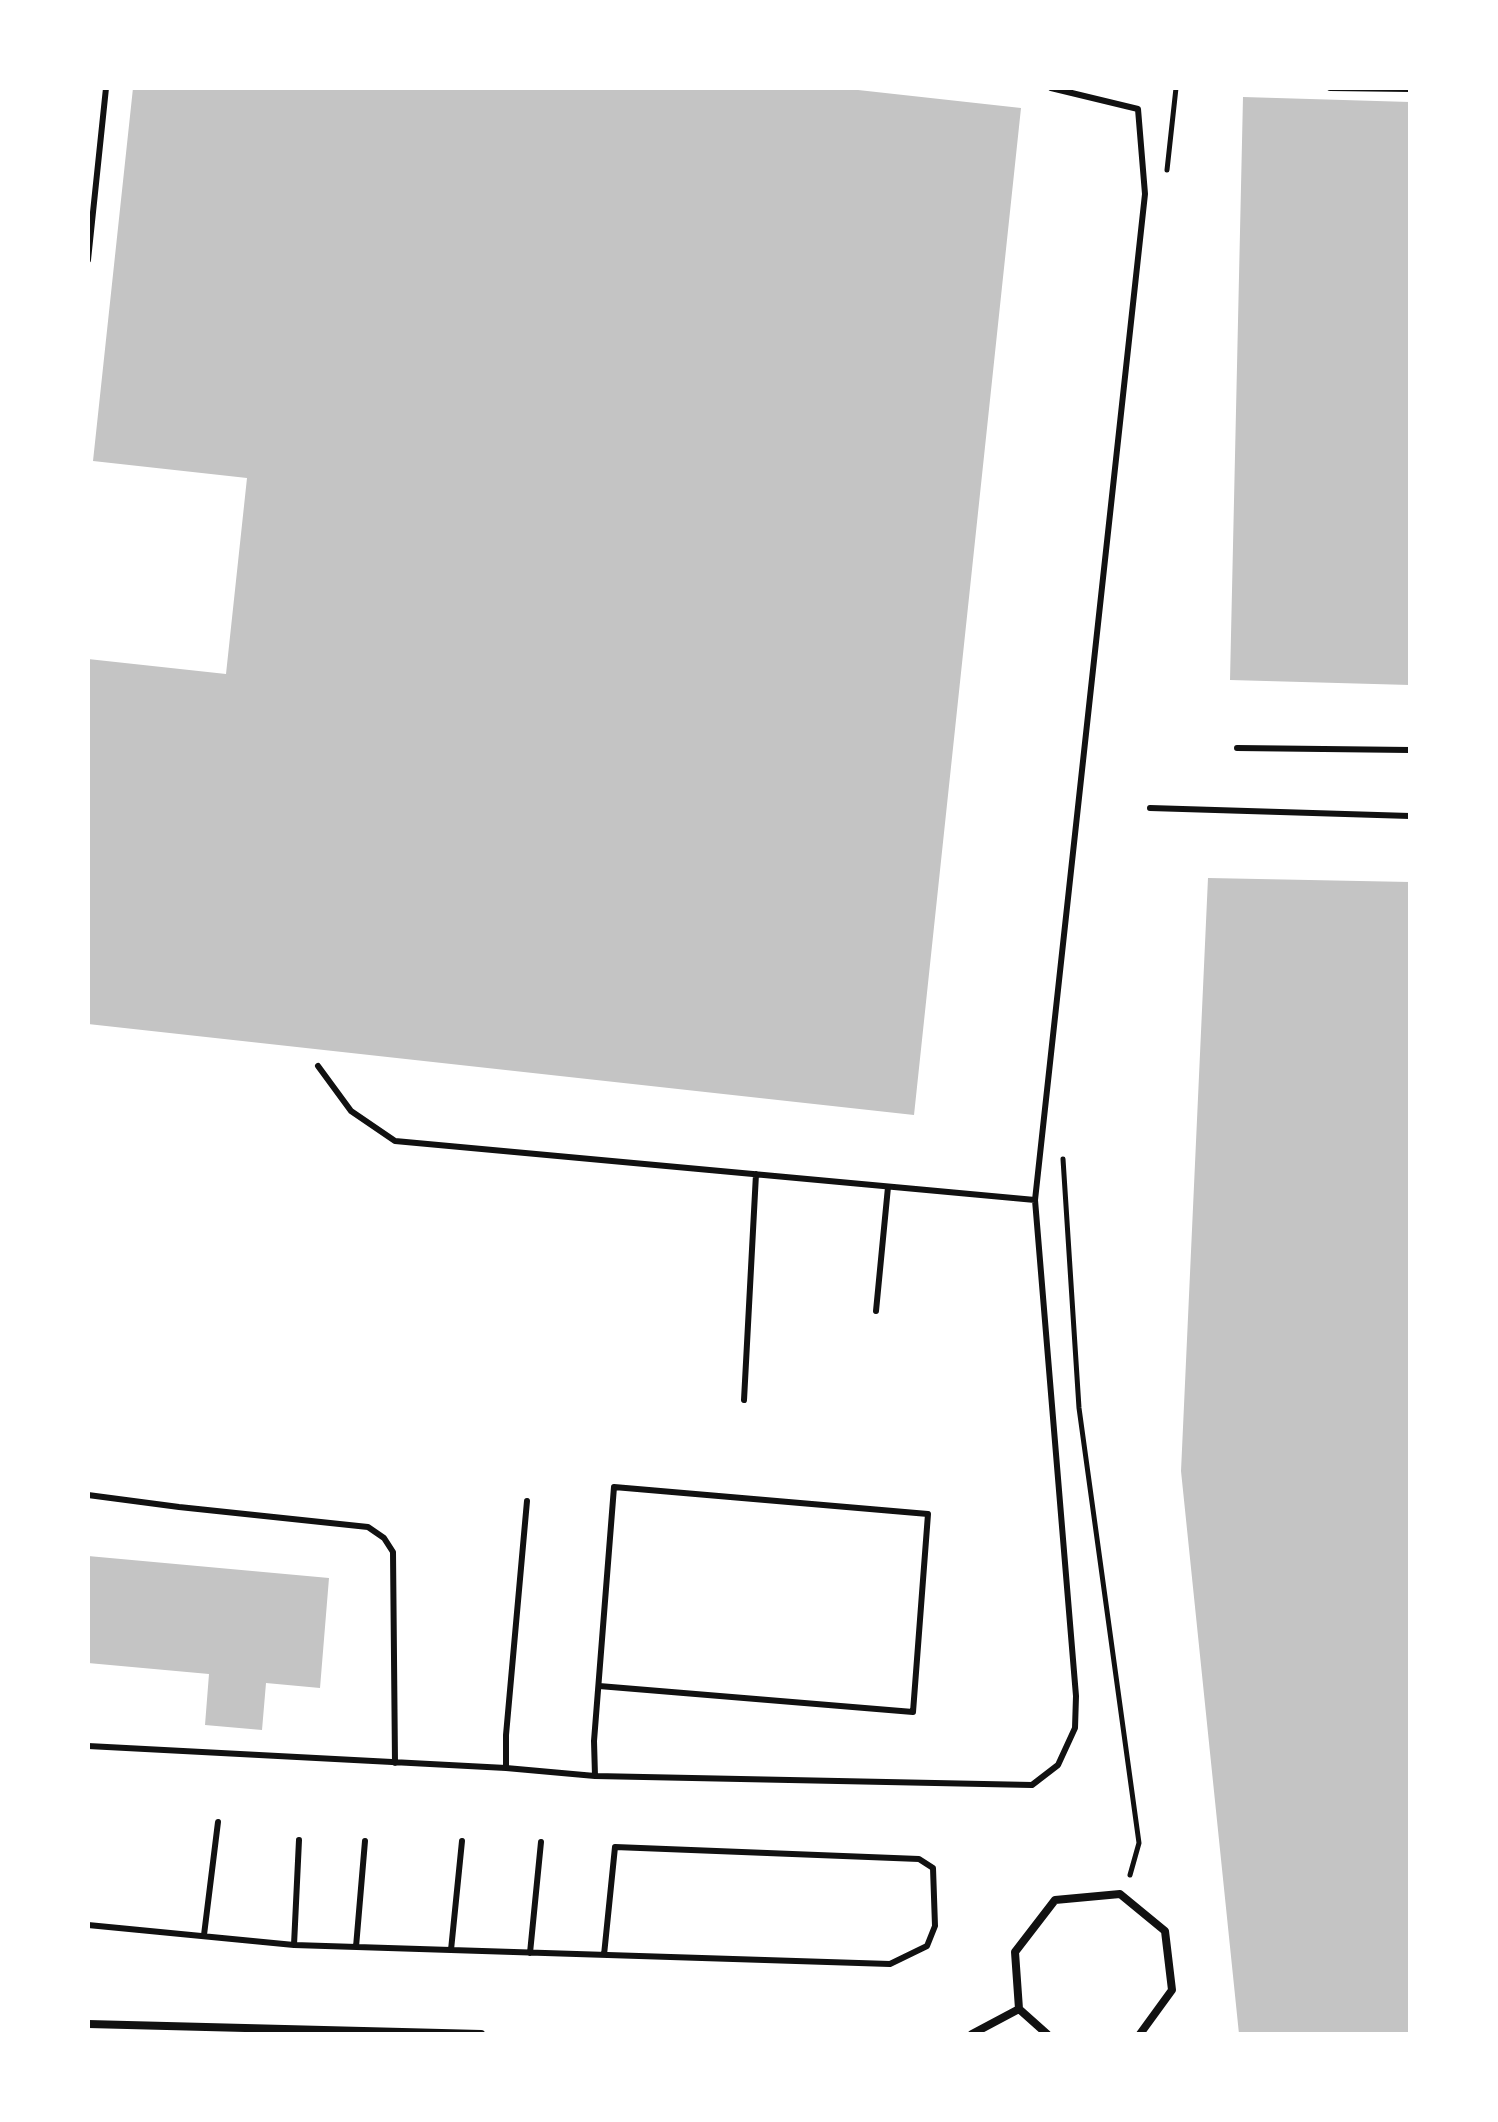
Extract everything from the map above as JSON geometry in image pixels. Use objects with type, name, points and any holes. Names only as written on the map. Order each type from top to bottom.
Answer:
[{"type":"street","points":[[1047,2034],[1019,2009],[1015,1952],[1055,1900],[1120,1894],[1165,1931],[1172,1990],[1140,2034]]},
{"type":"street","points":[[972,2034],[1019,2009]]},
{"type":"street","points":[[88,2024],[481,2034]]},
{"type":"lane","points":[[88,260],[106,88]]},
{"type":"lane","points":[[88,1746],[506,1768],[595,1776],[1032,1785],[1058,1765],[1075,1728],[1076,1696],[1035,1200],[1145,194],[1138,109],[1051,88]]},
{"type":"lane","points":[[1330,88],[1410,89]]},
{"type":"lane","points":[[1237,748],[1410,750]]},
{"type":"lane","points":[[1150,808],[1410,816]]},
{"type":"lane","points":[[318,1066],[351,1111],[395,1141],[1035,1200]]},
{"type":"lane","points":[[744,1400],[756,1174]]},
{"type":"lane","points":[[876,1311],[888,1187]]},
{"type":"lane","points":[[595,1776],[594,1741],[614,1487],[928,1514],[913,1712],[599,1686]]},
{"type":"lane","points":[[88,1495],[368,1527],[384,1538],[393,1552],[395,1763]]},
{"type":"lane","points":[[506,1768],[506,1735],[527,1501]]},
{"type":"lane","points":[[204,1935],[218,1822]]},
{"type":"lane","points":[[294,1945],[299,1840]]},
{"type":"lane","points":[[356,1947],[365,1841]]},
{"type":"lane","points":[[451,1950],[462,1841]]},
{"type":"lane","points":[[530,1953],[541,1842]]},
{"type":"lane","points":[[88,1925],[294,1945],[530,1953],[890,1964],[927,1946],[935,1926],[933,1868],[919,1859],[615,1847],[604,1955]]},
{"type":"path","points":[[1165,182],[1176,88]]},
{"type":"path","points":[[1063,1156],[1079,1408],[1139,1843],[1130,1875],[1120,1894]]},
{"type":"building","points":[[133,88],[840,88],[1021,108],[914,1115],[88,1024],[88,659],[226,674],[247,478],[93,461]]},
{"type":"building","points":[[1243,97],[1410,102],[1410,685],[1230,680]]},
{"type":"building","points":[[1208,878],[1410,882],[1410,2034],[1239,2034],[1181,1471]]},
{"type":"building","points":[[88,1556],[329,1578],[320,1688],[266,1683],[262,1730],[205,1725],[209,1674],[88,1663]]}]
